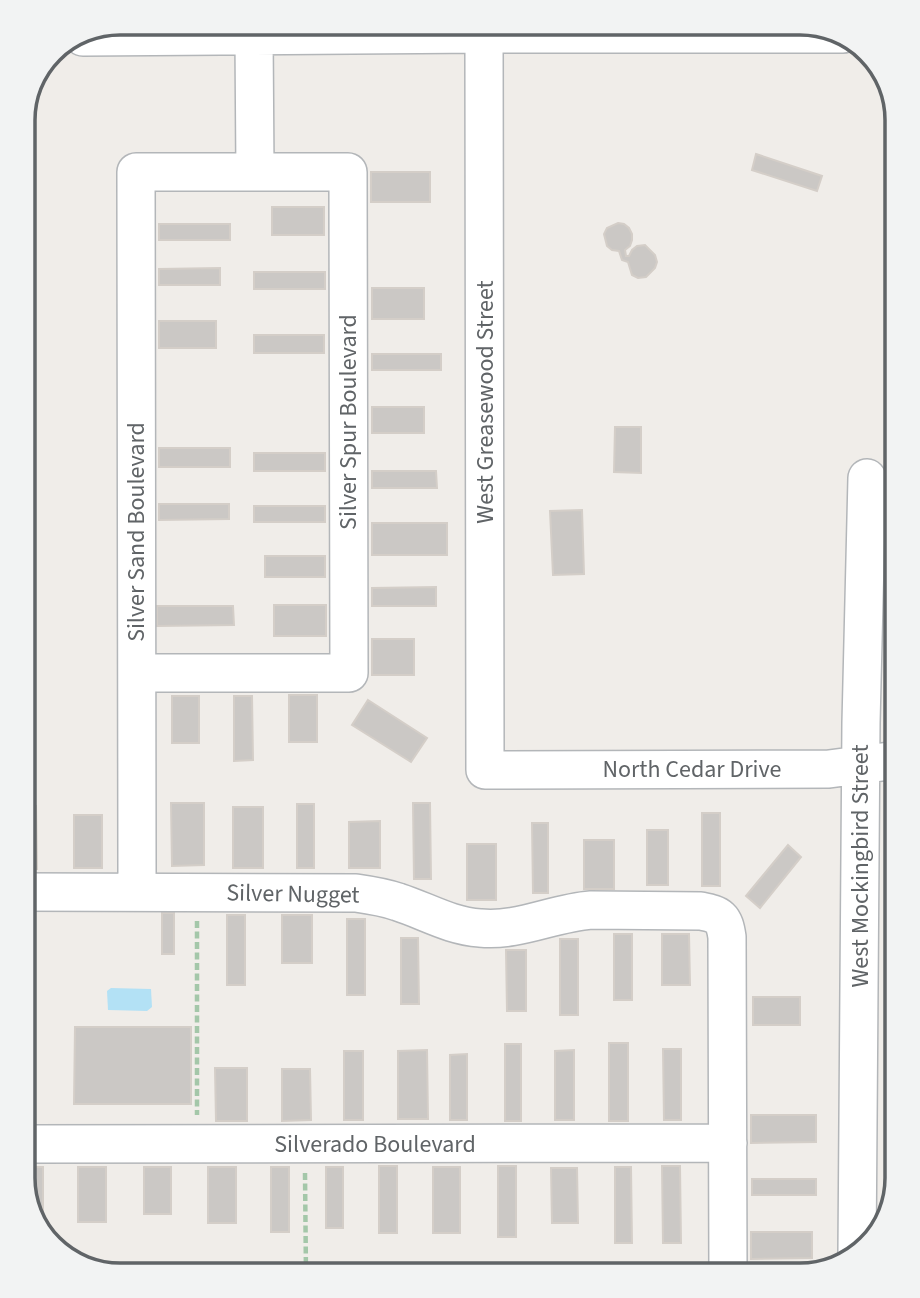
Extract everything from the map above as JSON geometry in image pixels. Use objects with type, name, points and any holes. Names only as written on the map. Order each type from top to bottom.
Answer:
[{"type":"street","points":[[104,37],[265,35]]},
{"type":"street","name":"West Greasewood Street","points":[[484,35],[485,770]]},
{"type":"street","points":[[254,36],[255,172]]},
{"type":"street","name":"Silver Sand Boulevard","points":[[137,892],[136,172],[255,172]]},
{"type":"street","name":"Silver Spur Boulevard","points":[[136,673],[349,673],[348,172],[255,172]]},
{"type":"street","name":"West Mockingbird Street","points":[[857,1241],[860,764],[867,478]]},
{"type":"street","name":"North Cedar Drive","points":[[485,770],[829,769],[885,761]]},
{"type":"street","name":"Silver Nugget","points":[[35,892],[356,893],[377,895],[439,919],[480,929],[524,925],[574,911],[713,913],[721,918],[727,937],[728,1143]]},
{"type":"street","points":[[728,1143],[728,1263]]},
{"type":"street","name":"Silverado Boulevard","points":[[35,1144],[728,1143]]},
{"type":"path","points":[[197,892],[197,1144]]},
{"type":"path","points":[[305,1144],[306,1263]]},
{"type":"water","points":[[111,988],[151,989],[152,1007],[147,1011],[108,1010],[107,991]]},
{"type":"building","points":[[756,154],[822,176],[817,191],[752,170]]},
{"type":"building","points":[[371,172],[430,172],[430,202],[371,202]]},
{"type":"building","points":[[272,207],[324,207],[324,235],[272,235]]},
{"type":"building","points":[[618,223],[624,224],[632,234],[630,246],[625,250],[626,256],[637,246],[645,245],[655,255],[655,268],[646,277],[638,278],[632,275],[628,262],[622,260],[619,251],[607,246],[604,234],[607,228]]},
{"type":"building","points":[[159,224],[230,224],[230,240],[159,240]]},
{"type":"building","points":[[220,268],[220,285],[159,285],[159,269]]},
{"type":"building","points":[[254,272],[325,272],[325,289],[254,289]]},
{"type":"building","points":[[372,288],[424,288],[424,319],[372,319]]},
{"type":"building","points":[[159,321],[216,321],[216,348],[159,348]]},
{"type":"building","points":[[254,335],[324,335],[324,353],[254,353]]},
{"type":"building","points":[[372,354],[441,354],[441,370],[372,370]]},
{"type":"building","points":[[372,407],[424,407],[424,433],[372,433]]},
{"type":"building","points":[[615,427],[641,427],[641,473],[614,472]]},
{"type":"building","points":[[159,448],[230,448],[230,467],[159,467]]},
{"type":"building","points":[[254,453],[325,453],[325,471],[254,471]]},
{"type":"building","points":[[372,471],[436,471],[437,488],[372,488]]},
{"type":"building","points":[[159,504],[229,504],[229,519],[159,520]]},
{"type":"building","points":[[254,506],[325,506],[325,522],[254,522]]},
{"type":"building","points":[[582,510],[584,574],[553,575],[550,511]]},
{"type":"building","points":[[372,523],[447,523],[447,555],[372,555]]},
{"type":"building","points":[[265,556],[325,556],[325,577],[265,577]]},
{"type":"building","points":[[436,587],[436,606],[372,606],[372,588]]},
{"type":"building","points":[[274,605],[326,605],[326,636],[274,636]]},
{"type":"building","points":[[157,606],[233,606],[234,625],[157,626]]},
{"type":"building","points":[[372,639],[414,639],[414,675],[372,675]]},
{"type":"building","points":[[289,695],[317,695],[317,742],[289,742]]},
{"type":"building","points":[[172,696],[199,696],[199,743],[172,743]]},
{"type":"building","points":[[234,696],[252,696],[253,760],[234,761]]},
{"type":"building","points":[[368,700],[427,738],[411,762],[352,725]]},
{"type":"building","points":[[171,803],[204,803],[204,865],[172,866]]},
{"type":"building","points":[[413,803],[430,803],[431,879],[414,879]]},
{"type":"building","points":[[297,804],[314,804],[314,868],[297,868]]},
{"type":"building","points":[[35,806],[36,806],[35,869]]},
{"type":"building","points":[[233,807],[263,807],[263,868],[233,868]]},
{"type":"building","points":[[702,813],[720,813],[720,886],[702,886]]},
{"type":"building","points":[[74,815],[102,815],[102,868],[74,868]]},
{"type":"building","points":[[380,821],[380,868],[349,868],[349,822]]},
{"type":"building","points":[[532,823],[548,823],[548,893],[533,893]]},
{"type":"building","points":[[647,830],[668,830],[668,885],[647,885]]},
{"type":"building","points":[[584,840],[614,840],[614,889],[584,889]]},
{"type":"building","points":[[467,844],[496,844],[496,900],[467,900]]},
{"type":"building","points":[[788,845],[801,857],[760,908],[746,896]]},
{"type":"building","points":[[162,913],[174,913],[174,954],[162,954]]},
{"type":"building","points":[[227,915],[245,915],[245,985],[227,985]]},
{"type":"building","points":[[282,915],[312,915],[312,963],[282,963]]},
{"type":"building","points":[[347,919],[365,919],[365,995],[347,995]]},
{"type":"building","points":[[614,934],[632,934],[632,1000],[614,1000]]},
{"type":"building","points":[[662,934],[689,934],[690,985],[662,985]]},
{"type":"building","points":[[401,938],[418,938],[419,1004],[401,1004]]},
{"type":"building","points":[[560,939],[578,939],[578,1015],[560,1015]]},
{"type":"building","points":[[506,950],[526,950],[526,1011],[507,1011]]},
{"type":"building","points":[[753,997],[800,997],[800,1025],[753,1025]]},
{"type":"building","points":[[75,1027],[191,1027],[191,1104],[74,1104]]},
{"type":"building","points":[[609,1043],[628,1043],[628,1121],[609,1121]]},
{"type":"building","points":[[505,1044],[521,1044],[521,1121],[505,1121]]},
{"type":"building","points":[[663,1049],[681,1049],[681,1120],[664,1120]]},
{"type":"building","points":[[427,1050],[428,1119],[398,1119],[398,1051]]},
{"type":"building","points":[[574,1050],[574,1120],[555,1120],[555,1051]]},
{"type":"building","points":[[344,1051],[363,1051],[363,1120],[344,1120]]},
{"type":"building","points":[[467,1054],[467,1120],[450,1120],[450,1055]]},
{"type":"building","points":[[215,1068],[247,1068],[247,1121],[216,1121]]},
{"type":"building","points":[[282,1069],[310,1069],[311,1120],[282,1121]]},
{"type":"building","points":[[751,1115],[816,1115],[816,1142],[751,1143]]},
{"type":"building","points":[[379,1166],[397,1166],[397,1233],[379,1233]]},
{"type":"building","points":[[498,1166],[516,1166],[516,1237],[498,1237]]},
{"type":"building","points":[[662,1166],[680,1166],[681,1243],[663,1243]]},
{"type":"building","points":[[35,1167],[43,1167],[43,1215],[35,1178]]},
{"type":"building","points":[[78,1167],[106,1167],[106,1222],[78,1222]]},
{"type":"building","points":[[144,1167],[171,1167],[171,1214],[144,1214]]},
{"type":"building","points":[[208,1167],[236,1167],[236,1223],[208,1223]]},
{"type":"building","points":[[271,1167],[289,1167],[289,1232],[271,1232]]},
{"type":"building","points":[[326,1167],[343,1167],[343,1228],[326,1228]]},
{"type":"building","points":[[433,1167],[460,1167],[460,1233],[433,1233]]},
{"type":"building","points":[[615,1167],[631,1167],[632,1243],[615,1243]]},
{"type":"building","points":[[551,1168],[577,1168],[578,1223],[552,1223]]},
{"type":"building","points":[[752,1179],[816,1179],[816,1195],[752,1195]]},
{"type":"building","points":[[751,1232],[812,1232],[812,1258],[751,1259]]}]
